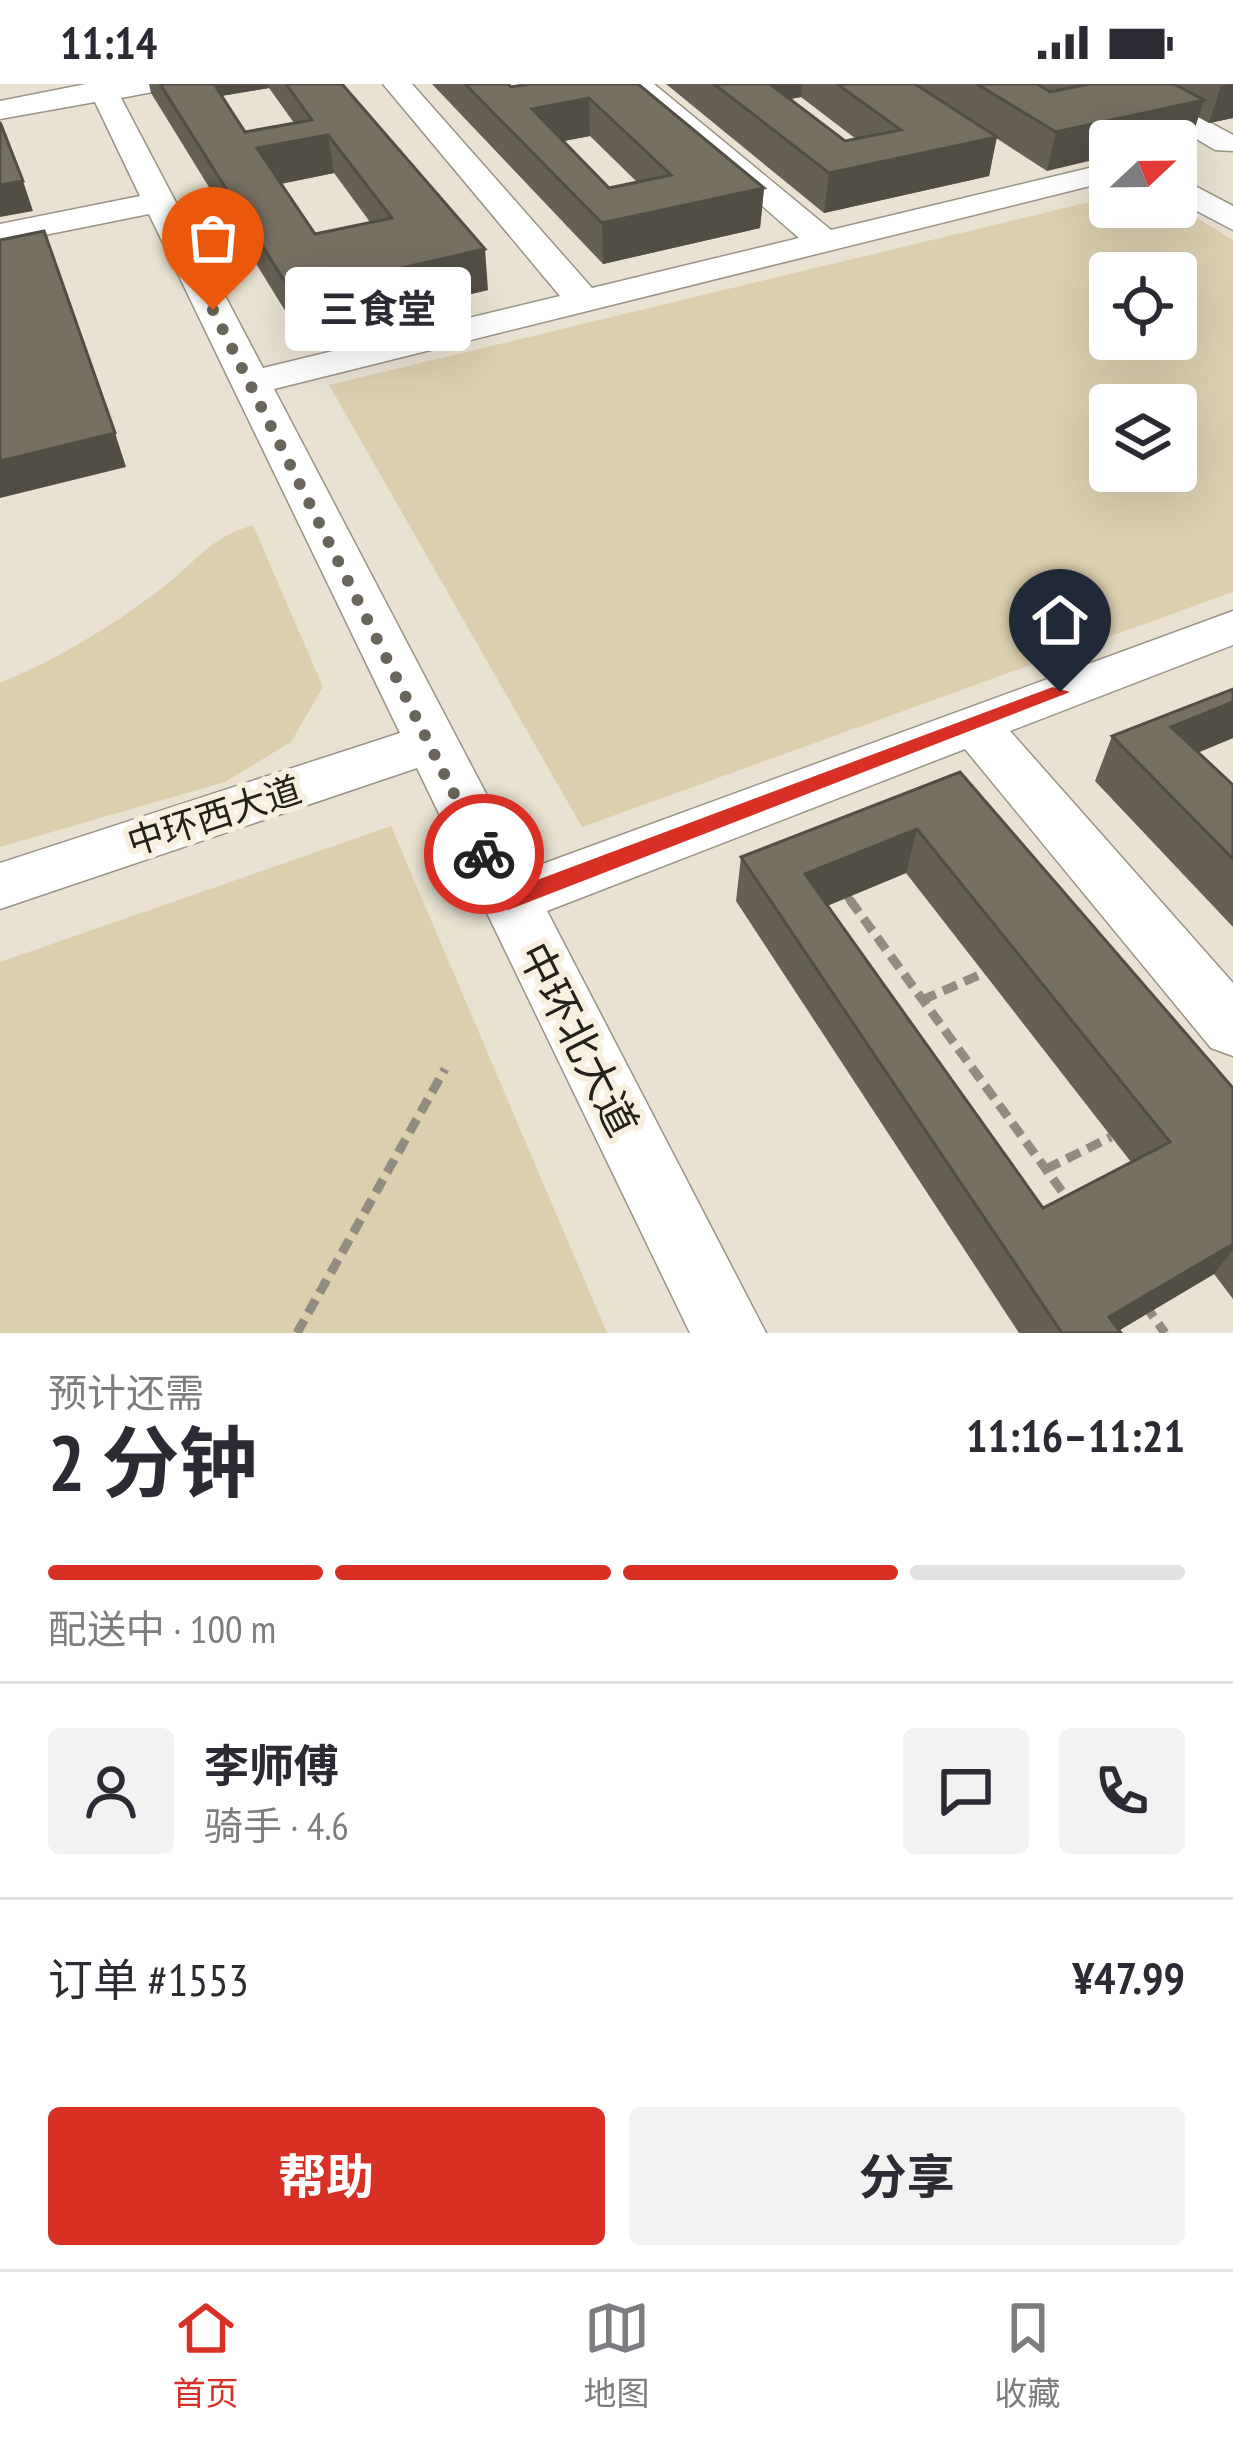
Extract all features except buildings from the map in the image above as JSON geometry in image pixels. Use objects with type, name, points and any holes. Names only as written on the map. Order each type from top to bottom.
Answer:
[{"type":"street","points":[[0,110],[102,88],[153,84]]},
{"type":"street","points":[[397,84],[584,301]]},
{"type":"street","points":[[637,84],[824,242]]},
{"type":"street","points":[[1118,84],[1229,143]]},
{"type":"street","name":"中环北大道","points":[[102,88],[428,744],[729,1333]]},
{"type":"street","points":[[1197,151],[1229,143]]},
{"type":"street","points":[[998,164],[1037,190]]},
{"type":"street","points":[[249,383],[1089,177]]},
{"type":"street","points":[[1197,199],[1233,220]]},
{"type":"street","points":[[0,234],[159,202]]},
{"type":"street","points":[[508,901],[1233,627]]},
{"type":"street","points":[[974,724],[1233,1028]]},
{"type":"street","name":"中环西大道","points":[[0,886],[428,744]]},
{"type":"path","points":[[830,872],[1072,1206]]},
{"type":"path","points":[[922,1000],[984,973]]},
{"type":"path","points":[[297,1333],[445,1069]]},
{"type":"path","points":[[1046,1169],[1111,1137]]},
{"type":"path","points":[[1139,1297],[1165,1333]]},
{"type":"shaded area","points":[[1089,202],[1089,228],[1197,228],[1197,218],[1233,240],[1233,592],[582,827],[329,385]]},
{"type":"shaded area","points":[[253,525],[323,687],[291,742],[225,782],[0,847],[0,683],[104,628],[214,544]]},
{"type":"shaded area","points":[[391,826],[607,1333],[0,1333],[0,962]]},
{"type":"way so far","points":[[213,310],[484,854]]},
{"type":"place","name":"三食堂","points":[[213,310]]},
{"type":"route","points":[[484,854],[508,901],[1060,692]]}]
